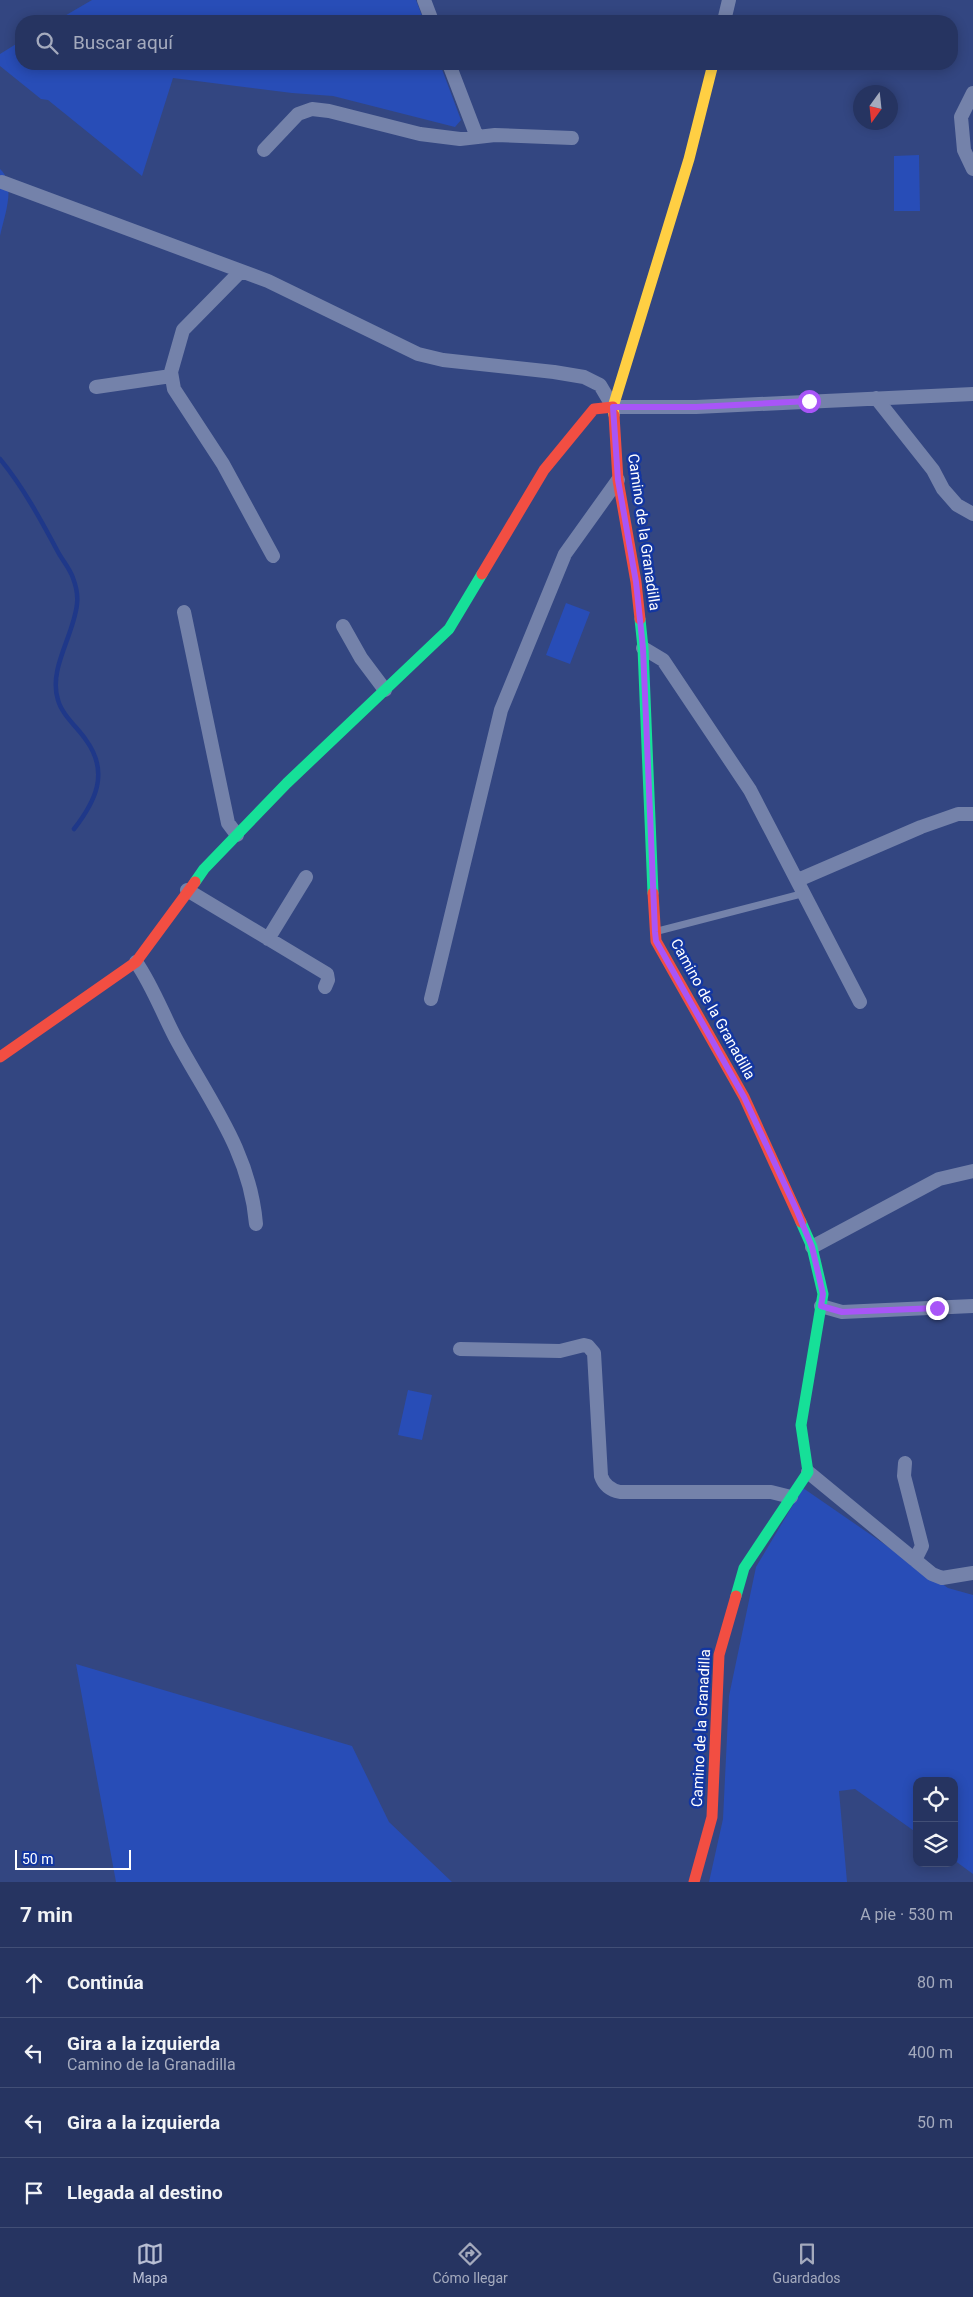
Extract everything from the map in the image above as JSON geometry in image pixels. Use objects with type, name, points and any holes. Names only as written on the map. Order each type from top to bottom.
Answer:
[{"type":"street","points":[[424,0],[430,15]]},
{"type":"street","points":[[725,15],[729,0]]},
{"type":"street","points":[[451,70],[477,137]]},
{"type":"street","name":"Camino de la Granadilla","points":[[694,1882],[712,1817],[719,1655],[744,1568],[808,1472],[801,1425],[823,1294],[812,1247],[744,1097],[656,941],[655,932],[643,648],[636,582],[618,480],[613,407],[689,159],[711,70]]},
{"type":"street","points":[[973,93],[968,112],[961,117],[964,150],[973,169]]},
{"type":"street","points":[[264,150],[298,114],[312,110],[329,111],[420,134],[460,139],[515,135],[572,138]]},
{"type":"street","points":[[1,181],[241,271],[347,318],[384,339],[418,354],[443,360],[584,377],[600,384],[613,407]]},
{"type":"street","points":[[241,271],[183,330],[171,376],[174,389],[223,464],[273,556]]},
{"type":"street","points":[[96,388],[171,376]]},
{"type":"street","points":[[0,1057],[136,962],[187,890],[237,835],[287,783],[449,629],[544,470],[594,409],[613,407],[696,407],[973,394]]},
{"type":"street","points":[[876,398],[933,470],[942,489],[957,505],[973,514]]},
{"type":"street","points":[[431,999],[501,710],[565,554],[618,480]]},
{"type":"street","points":[[184,612],[228,823],[237,835]]},
{"type":"street","points":[[343,626],[361,658],[385,690]]},
{"type":"street","points":[[643,648],[663,660],[750,790],[860,1002]]},
{"type":"street","points":[[798,880],[921,827],[958,814],[973,814]]},
{"type":"street","points":[[268,939],[306,877]]},
{"type":"street","points":[[187,890],[327,974],[328,980],[325,987]]},
{"type":"street","points":[[136,962],[198,1079],[219,1111],[244,1164],[254,1200],[256,1224]]},
{"type":"street","points":[[812,1247],[939,1180],[973,1171]]},
{"type":"street","points":[[821,1306],[842,1312],[973,1306]]},
{"type":"street","points":[[460,1349],[560,1351],[579,1344],[592,1349],[594,1353],[601,1476],[603,1482],[613,1490],[620,1492],[771,1492],[791,1497]]},
{"type":"street","points":[[905,1464],[904,1476],[922,1546],[915,1560]]},
{"type":"street","points":[[808,1472],[932,1574],[942,1578],[973,1573]]},
{"type":"lane","points":[[655,932],[804,893]]},
{"type":"shaded area","points":[[92,0],[416,0],[422,15],[66,15]]},
{"type":"shaded area","points":[[15,45],[15,70],[442,70],[461,120],[455,127],[333,96],[292,93],[173,78],[142,176],[48,100],[41,99],[0,66],[0,54]]},
{"type":"shaded area","points":[[919,155],[920,211],[894,211],[894,156]]},
{"type":"shaded area","points":[[0,169],[8,183],[9,192],[0,236]]},
{"type":"shaded area","points":[[566,603],[590,612],[570,664],[546,655]]},
{"type":"shaded area","points":[[408,1390],[432,1395],[422,1440],[398,1435]]},
{"type":"shaded area","points":[[803,1488],[948,1588],[973,1595],[973,1874],[958,1863],[958,1777],[913,1777],[913,1830],[855,1789],[839,1791],[847,1882],[709,1882],[723,1819],[729,1696],[756,1567]]},
{"type":"shaded area","points":[[76,1664],[352,1746],[389,1822],[452,1882],[116,1882]]},
{"type":"waterway","points":[[0,459],[31,504],[70,571],[76,588],[75,616],[59,664],[56,688],[60,706],[83,735],[93,752],[98,776],[93,798],[82,819],[74,829]]},
{"type":"traffic: fast","points":[[195,882],[204,869],[287,783],[449,629],[482,574]]},
{"type":"traffic: fast","points":[[640,619],[643,648],[653,893]]},
{"type":"traffic: fast","points":[[736,1596],[744,1568],[808,1472],[801,1425],[823,1294],[812,1247],[801,1222]]},
{"type":"traffic: slow","points":[[614,415],[613,407],[689,159],[711,70]]},
{"type":"traffic: jam","points":[[482,574],[544,470],[594,409],[613,407]]},
{"type":"traffic: jam","points":[[614,415],[618,480],[636,582],[640,619]]},
{"type":"traffic: jam","points":[[0,1057],[136,962],[195,882]]},
{"type":"traffic: jam","points":[[653,893],[656,941],[744,1097],[801,1222]]},
{"type":"traffic: jam","points":[[694,1882],[712,1817],[719,1655],[736,1596]]},
{"type":"route","points":[[809,401],[696,407],[613,407],[618,480],[636,582],[643,648],[656,941],[744,1097],[797,1211],[812,1247],[823,1294],[821,1306],[842,1312],[937,1308]]}]
